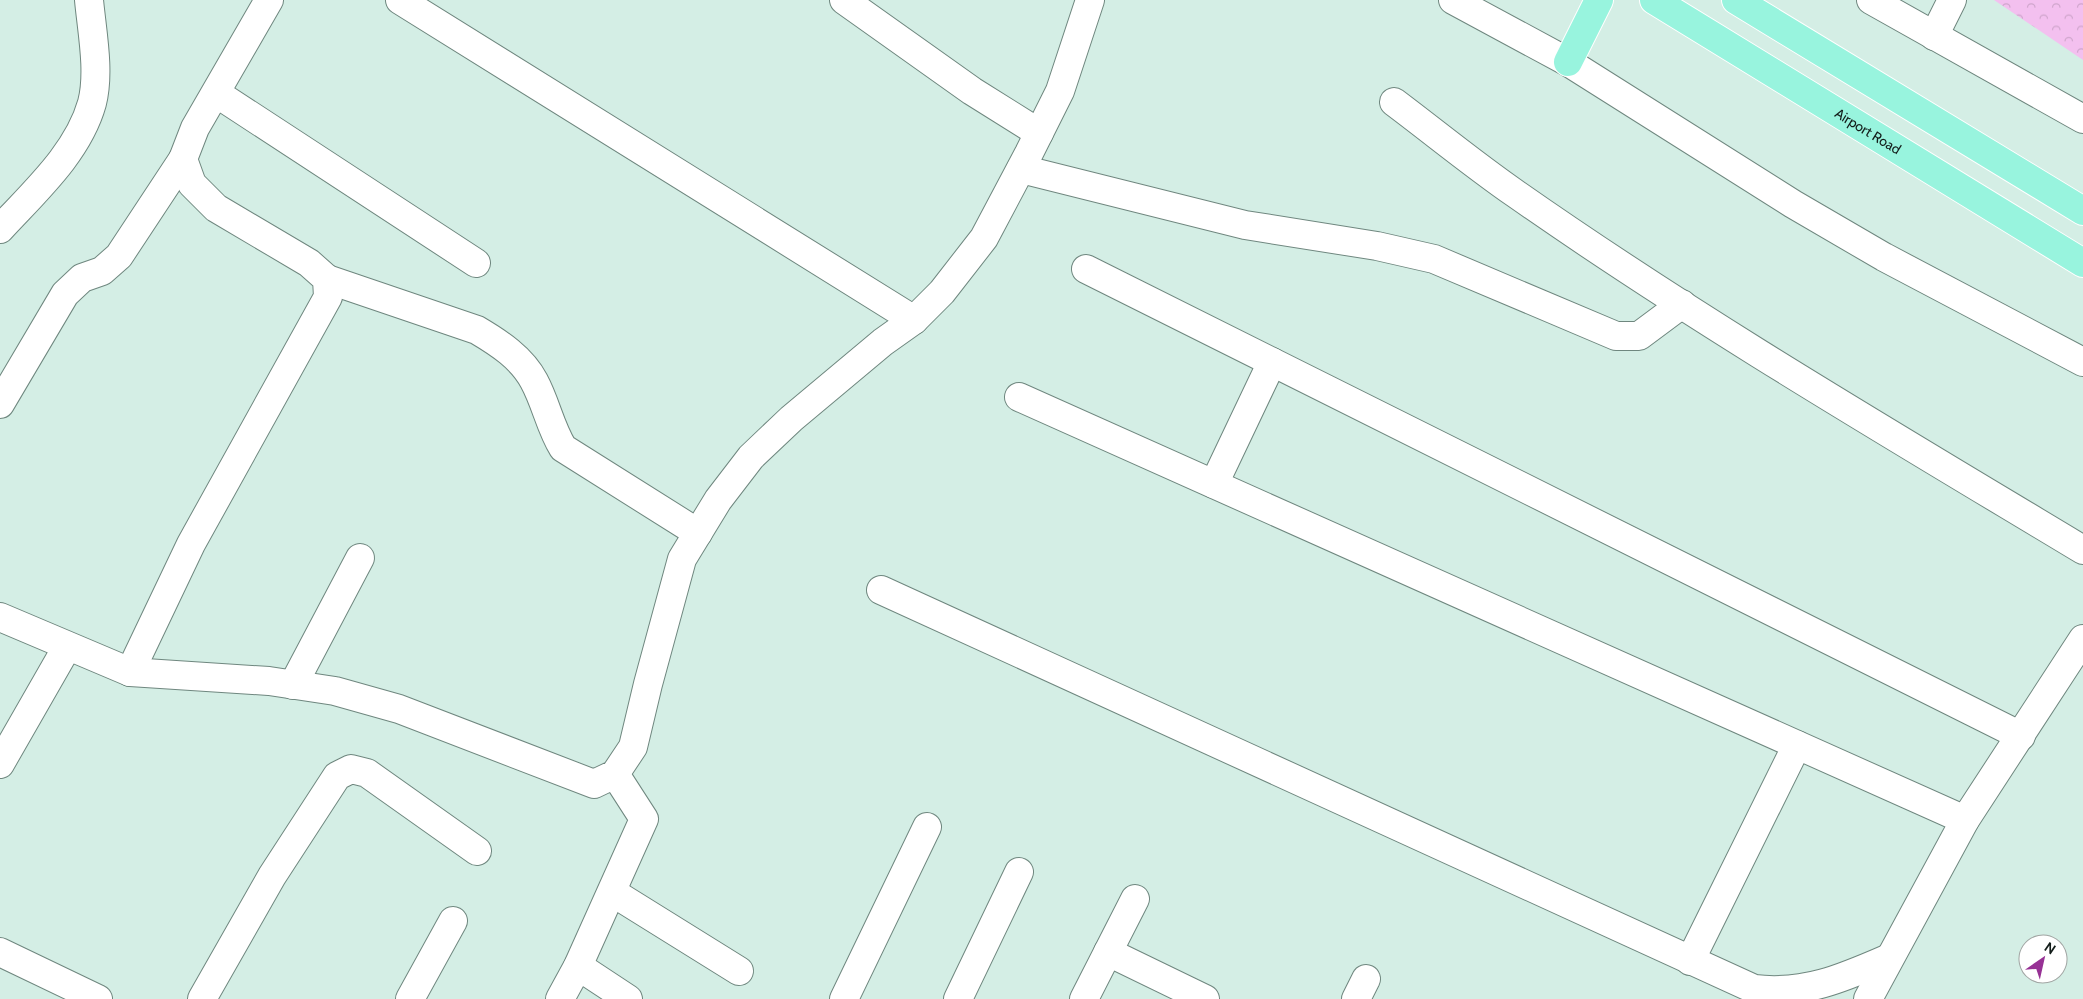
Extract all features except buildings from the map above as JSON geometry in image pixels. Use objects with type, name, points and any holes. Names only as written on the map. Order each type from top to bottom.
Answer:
[{"type":"main road","points":[[1568,62],[1600,0]]},
{"type":"main road","name":"Airport Road","points":[[1654,0],[2083,263]]},
{"type":"main road","points":[[1736,0],[2083,211]]},
{"type":"street","points":[[0,229],[44,182],[79,136],[92,102],[94,73],[89,0]]},
{"type":"street","points":[[0,404],[65,294],[82,278],[102,271],[119,256],[183,159],[195,128],[269,0]]},
{"type":"street","points":[[400,0],[914,320]]},
{"type":"street","points":[[844,0],[972,91],[1039,133]]},
{"type":"street","points":[[0,617],[66,647],[130,672],[270,681],[335,691],[399,709],[594,784],[615,774],[633,747],[682,559],[718,500],[751,457],[798,413],[883,342],[914,320],[942,292],[984,238],[1060,91],[1090,0]]},
{"type":"street","points":[[1453,0],[1568,62],[1793,204],[1884,257],[2083,362]]},
{"type":"street","points":[[1871,0],[2083,119]]},
{"type":"street","points":[[1934,36],[1952,0]]},
{"type":"street","points":[[216,93],[476,264]]},
{"type":"street","points":[[1394,102],[1513,192],[1682,304],[1783,369],[2083,550]]},
{"type":"street","points":[[183,159],[192,184],[216,208],[308,263],[327,279],[477,330],[497,342],[520,361],[534,381],[552,430],[563,448],[698,533]]},
{"type":"street","points":[[1021,169],[1245,225],[1377,246],[1434,259],[1616,336],[1639,336],[1682,304]]},
{"type":"street","points":[[1086,269],[2021,736]]},
{"type":"street","points":[[130,672],[191,544],[328,297],[327,279]]},
{"type":"street","points":[[1214,484],[1272,362]]},
{"type":"street","points":[[1020,396],[1965,820]]},
{"type":"street","points":[[293,685],[360,558]]},
{"type":"street","points":[[881,590],[1754,989],[1778,992],[1833,982],[1889,958]]},
{"type":"street","points":[[1868,999],[1965,820],[2083,639]]},
{"type":"street","points":[[0,764],[66,647]]},
{"type":"street","points":[[1690,961],[1797,745]]},
{"type":"street","points":[[202,999],[272,876],[337,776],[351,769],[367,773],[477,850]]},
{"type":"street","points":[[560,999],[578,966],[644,819],[615,774]]},
{"type":"street","points":[[844,999],[927,827]]},
{"type":"street","points":[[958,999],[1019,872]]},
{"type":"street","points":[[612,892],[739,971]]},
{"type":"street","points":[[1084,999],[1135,899]]},
{"type":"street","points":[[410,999],[453,921]]},
{"type":"street","points":[[0,952],[98,999]]},
{"type":"street","points":[[1108,952],[1205,999]]},
{"type":"street","points":[[578,966],[628,999]]},
{"type":"green space","points":[[1994,0],[2083,0],[2083,60]]}]
